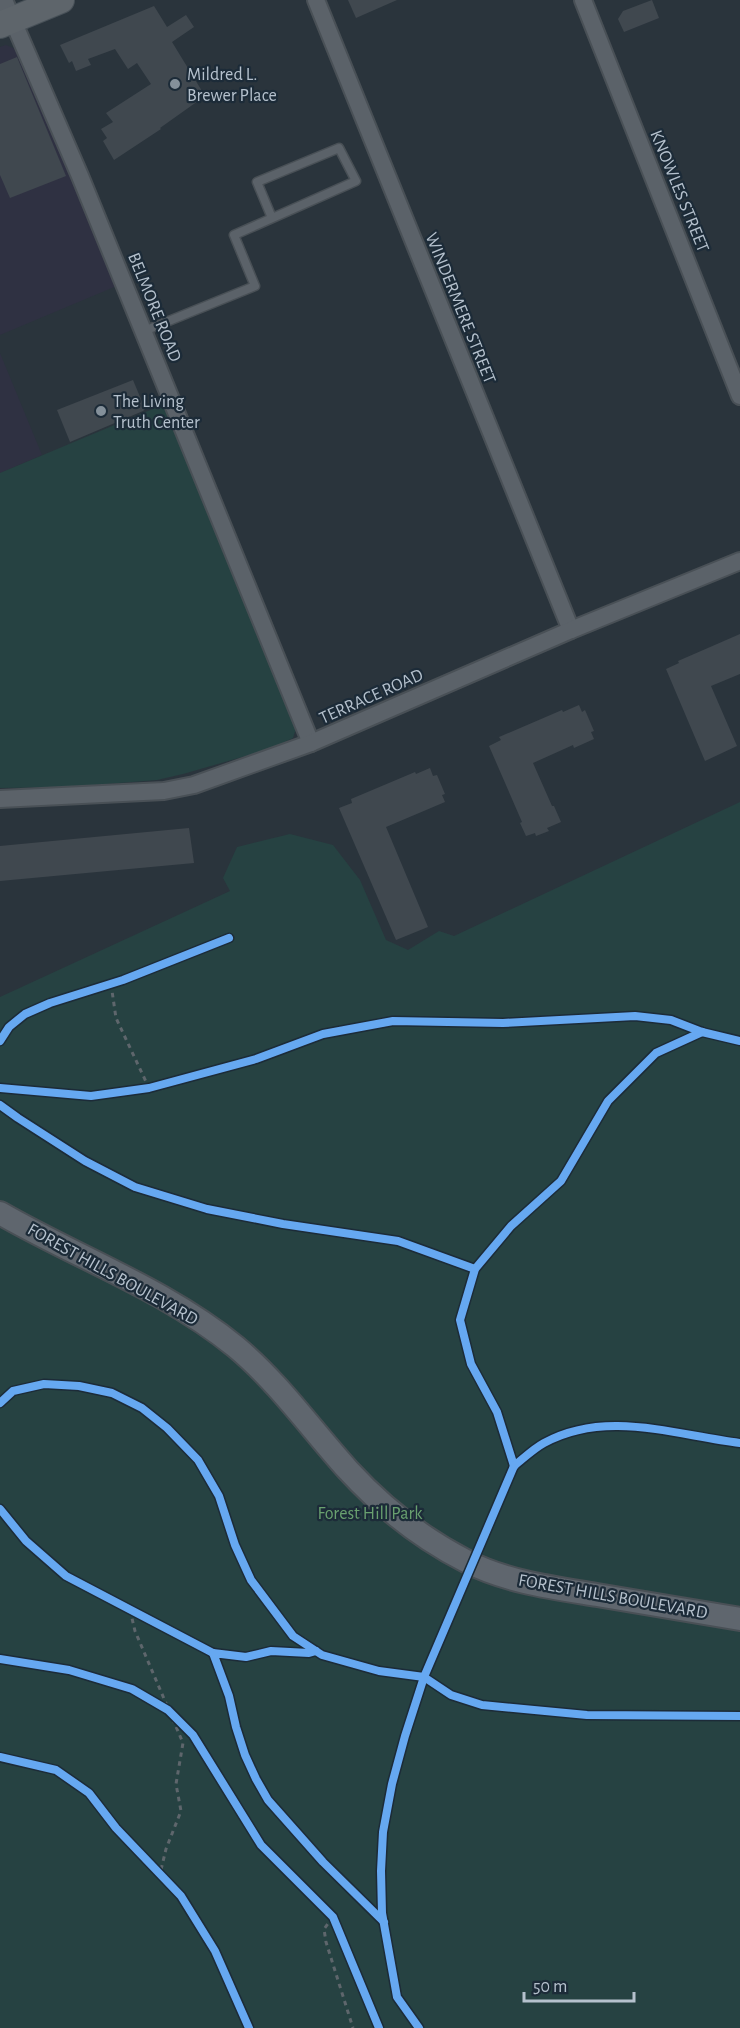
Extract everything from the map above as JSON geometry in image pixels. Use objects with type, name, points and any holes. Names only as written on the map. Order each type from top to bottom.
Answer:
[{"type":"main road","points":[[6,15],[61,0]]},
{"type":"street","name":"WINDERMERE STREET","points":[[316,0],[571,630]]},
{"type":"street","name":"KNOWLES STREET","points":[[583,0],[740,396]]},
{"type":"street","name":"BELMORE ROAD","points":[[6,15],[84,185],[311,743]]},
{"type":"street","name":"TERRACE ROAD","points":[[0,799],[164,791],[194,785],[311,743],[571,630],[740,561]]},
{"type":"street","name":"FOREST HILLS BOULEVARD","points":[[0,1213],[182,1308],[236,1347],[285,1395],[348,1470],[380,1503],[411,1528],[467,1562],[505,1576],[547,1587],[740,1619]]},
{"type":"lane","points":[[144,331],[255,286],[234,235],[356,181],[339,148],[257,182],[272,218]]},
{"type":"path","points":[[0,1041],[9,1027],[26,1014],[50,1003],[111,984],[229,938]]},
{"type":"path","points":[[111,984],[116,1018],[153,1087],[139,1090]]},
{"type":"path","points":[[0,1105],[85,1161],[135,1187],[207,1209],[283,1224],[398,1241],[475,1269]]},
{"type":"path","points":[[472,1279],[475,1269],[482,1261]]},
{"type":"path","points":[[126,1608],[140,1615]]},
{"type":"path","points":[[126,1608],[183,1743],[176,1784],[182,1811],[166,1849],[160,1874]]},
{"type":"path","points":[[0,1659],[69,1670],[132,1689],[168,1710],[193,1735],[261,1845],[333,1917],[379,2028]]},
{"type":"path","points":[[0,1757],[56,1770],[89,1793],[116,1828],[181,1896],[215,1951],[249,2028]]},
{"type":"path","points":[[333,1917],[324,1929],[326,1942],[353,2028]]},
{"type":"shaded area","points":[[6,45],[18,50],[119,285],[0,335],[0,47]]},
{"type":"shaded area","points":[[0,353],[42,455],[0,473]]},
{"type":"green space","points":[[167,403],[298,722],[293,738],[270,749],[157,780],[68,787],[0,788],[0,473]]},
{"type":"green space","name":"Forest Hill Park","points":[[740,802],[740,2028],[0,2028],[0,997],[230,891],[223,878],[237,847],[290,834],[333,845],[360,880],[386,940],[408,950],[439,931],[454,936]]},
{"type":"building","points":[[348,0],[397,0],[356,18]]},
{"type":"building","points":[[652,0],[659,18],[624,32],[618,19],[623,11]]},
{"type":"building","name":"Mildred L. Brewer Place","points":[[154,6],[167,27],[186,15],[194,27],[172,42],[205,96],[114,160],[103,141],[107,138],[101,129],[113,122],[106,113],[151,84],[137,63],[128,69],[115,49],[88,59],[91,65],[76,71],[72,61],[69,63],[60,45]]},
{"type":"building","points":[[17,57],[66,176],[10,198],[0,175],[0,64]]},
{"type":"building","points":[[133,380],[145,409],[143,411],[70,442],[57,410]]},
{"type":"building","points":[[740,634],[740,674],[711,686],[737,746],[705,761],[666,669],[679,663],[678,661]]},
{"type":"building","points":[[579,705],[582,712],[585,710],[594,731],[591,732],[594,739],[574,748],[573,745],[533,763],[561,822],[547,828],[549,831],[536,836],[535,833],[526,836],[489,746],[501,740],[499,737]]},
{"type":"building","points":[[430,768],[433,776],[437,775],[445,794],[442,795],[445,802],[386,827],[428,927],[396,940],[339,808],[352,803],[351,799]]},
{"type":"building","points":[[189,828],[194,863],[0,881],[0,846]]},
{"type":"cycle path","points":[[0,1041],[9,1027],[25,1014],[50,1003],[123,980],[229,938]]},
{"type":"cycle path","points":[[0,1088],[91,1096],[149,1088],[256,1059],[323,1034],[393,1021],[503,1023],[635,1016],[671,1020],[702,1032],[740,1041]]},
{"type":"cycle path","points":[[514,1466],[497,1412],[471,1364],[460,1320],[475,1269],[511,1226],[561,1181],[608,1101],[656,1053],[702,1032]]},
{"type":"cycle path","points":[[0,1105],[85,1161],[135,1187],[207,1209],[283,1224],[398,1241],[475,1269]]},
{"type":"cycle path","points":[[0,1403],[13,1391],[44,1384],[79,1386],[112,1393],[142,1408],[167,1428],[198,1460],[219,1496],[235,1545],[251,1580],[293,1636],[322,1655],[379,1671],[424,1677],[451,1695],[482,1705],[587,1715],[740,1716]]},
{"type":"cycle path","points":[[419,2028],[397,1997],[382,1913],[383,1832],[392,1784],[424,1677],[514,1466],[544,1443],[568,1433],[592,1428],[641,1427],[740,1443]]},
{"type":"cycle path","points":[[0,1509],[26,1541],[66,1576],[213,1653]]},
{"type":"cycle path","points":[[316,1651],[309,1653],[271,1651],[246,1657],[213,1653],[229,1696],[245,1755],[268,1800],[323,1862],[384,1922]]},
{"type":"cycle path","points":[[0,1659],[69,1670],[132,1689],[168,1710],[193,1735],[261,1845],[333,1917],[379,2028]]},
{"type":"cycle path","points":[[0,1757],[56,1770],[89,1793],[116,1828],[181,1896],[215,1951],[249,2028]]},
{"type":"place","name":"Mildred L. Brewer Place","points":[[175,84]]},
{"type":"place","name":"The Living Truth Center","points":[[101,411]]}]
